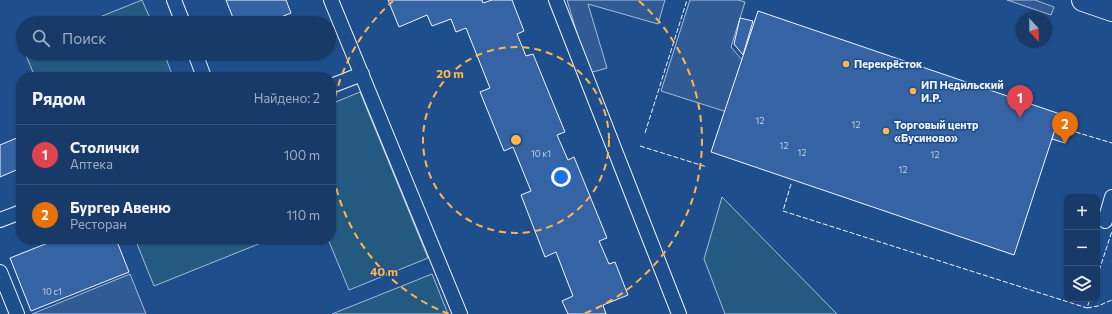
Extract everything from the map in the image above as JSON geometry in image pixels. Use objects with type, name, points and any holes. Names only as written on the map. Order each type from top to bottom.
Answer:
[{"type":"street","points":[[1083,0],[1112,10]]},
{"type":"lane","points":[[174,0],[180,16]]},
{"type":"lane","points":[[330,0],[362,74],[460,314]]},
{"type":"lane","points":[[556,0],[679,314]]},
{"type":"lane","points":[[198,60],[202,72]]},
{"type":"lane","points":[[336,84],[362,74]]},
{"type":"lane","points":[[1104,221],[1112,198]]},
{"type":"lane","points":[[0,220],[16,214]]},
{"type":"lane","points":[[0,272],[17,314]]},
{"type":"shaded area","points":[[142,0],[149,16],[102,16]]},
{"type":"shaded area","points":[[567,0],[665,0],[658,24],[588,4],[607,68],[589,73]]},
{"type":"shaded area","points":[[690,0],[738,0],[745,2],[731,47],[743,61],[727,112],[661,91]]},
{"type":"shaded area","points":[[1007,0],[1035,0],[1054,7],[1052,12],[1042,12]]},
{"type":"shaded area","points":[[28,60],[167,60],[171,72],[33,72]]},
{"type":"shaded area","points":[[360,92],[428,258],[349,290],[330,244],[336,244],[336,102]]},
{"type":"shaded area","points":[[722,197],[837,314],[725,314],[704,259]]},
{"type":"shaded area","points":[[137,244],[259,244],[154,286]]},
{"type":"shaded area","points":[[130,274],[146,314],[32,314]]},
{"type":"shaded area","points":[[432,274],[448,314],[332,314]]},
{"type":"building","points":[[226,0],[286,0],[291,13],[284,16],[232,16]]},
{"type":"building","points":[[388,0],[482,0],[483,3],[492,0],[512,0],[524,31],[517,34],[526,56],[533,54],[565,132],[557,135],[568,160],[574,157],[607,238],[599,241],[609,264],[615,262],[628,295],[603,305],[606,314],[568,314],[562,301],[573,296],[556,252],[545,257],[521,195],[531,191],[513,147],[504,151],[480,92],[490,88],[466,28],[456,32],[451,19],[432,26],[427,15],[399,27]]},
{"type":"building","name":"Торговый центр «Бусиново»","points":[[758,11],[1060,114],[1014,255],[711,152]]},
{"type":"building","points":[[740,18],[753,21],[743,55],[734,44]]},
{"type":"building","points":[[1057,124],[1070,128],[1065,143],[1052,139]]},
{"type":"building","points":[[16,138],[16,170],[0,177],[0,145]]},
{"type":"building","points":[[45,244],[118,244],[129,272],[31,311],[10,258]]},
{"type":"fence","points":[[645,133],[687,0]]},
{"type":"fence","points":[[1069,130],[1112,143]]},
{"type":"fence","points":[[640,146],[707,167]]},
{"type":"fence","points":[[791,184],[783,211],[1064,301]]},
{"type":"fence","points":[[1100,268],[1112,231]]},
{"type":"fence","points":[[1087,308],[1098,306],[1112,300]]},
{"type":"fence","points":[[1068,302],[1087,308],[1089,302]]},
{"type":"place","name":"Перекрёсток","points":[[846,64]]},
{"type":"place","name":"ИП Недильский И.Р.","points":[[913,91]]},
{"type":"place","name":"Столички","points":[[1020,118]]},
{"type":"place","name":"Торговый центр «Бусиново»","points":[[886,131]]},
{"type":"place","name":"Бургер Авеню","points":[[1065,144]]}]
